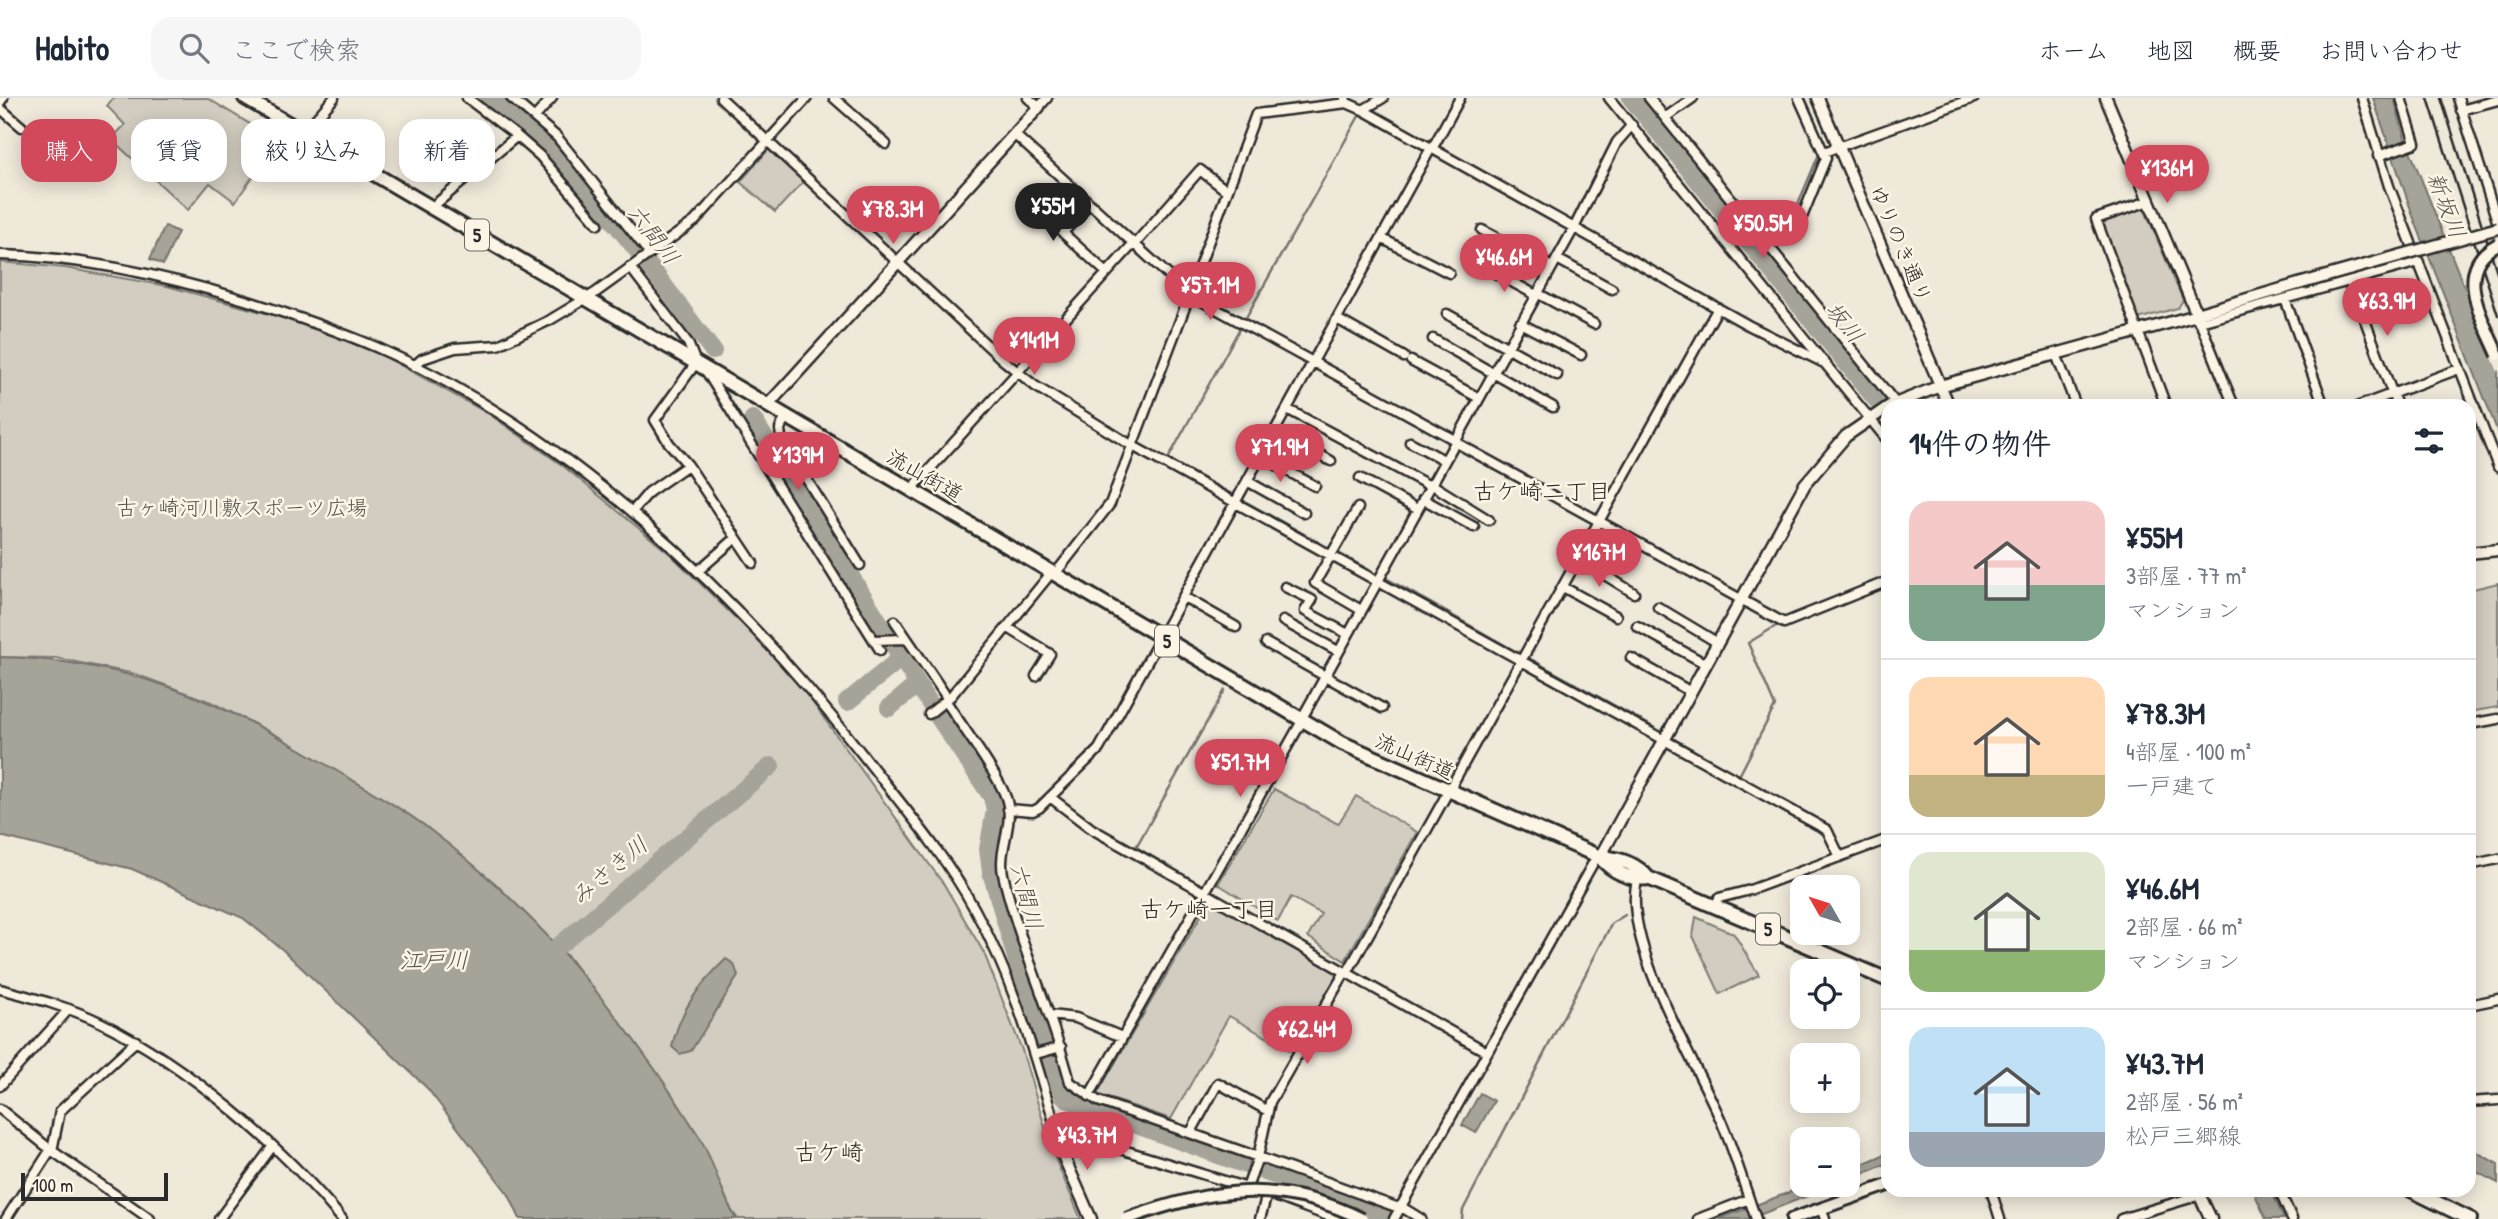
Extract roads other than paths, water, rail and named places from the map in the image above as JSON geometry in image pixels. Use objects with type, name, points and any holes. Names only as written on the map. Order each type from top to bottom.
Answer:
[{"type":"main road","name":"流山街道","points":[[245,98],[281,119]]},
{"type":"main road","name":"流山街道","points":[[385,180],[1161,638],[1364,754],[1599,857],[1608,867],[1715,907],[1881,977]]},
{"type":"main road","points":[[2498,244],[2481,257],[2472,280],[2475,298],[2498,355]]},
{"type":"main road","points":[[1792,1219],[1823,1214],[1881,1188]]},
{"type":"main road","points":[[1126,1219],[1192,1198],[1240,1190],[1295,1195],[1324,1202],[1362,1219]]},
{"type":"main road","points":[[2423,1197],[2454,1216],[2470,1219]]},
{"type":"street","points":[[467,98],[540,156],[598,224]]},
{"type":"street","points":[[511,98],[535,117],[575,158],[650,254]]},
{"type":"street","points":[[535,117],[552,98]]},
{"type":"street","points":[[721,98],[897,264],[1019,373],[1131,446],[1827,830],[1840,857]]},
{"type":"street","points":[[414,366],[447,350],[498,345],[585,299],[695,221],[807,98]]},
{"type":"street","points":[[834,98],[886,144]]},
{"type":"street","points":[[1028,98],[1039,107]]},
{"type":"street","points":[[768,405],[1047,98]]},
{"type":"street","points":[[1363,110],[1383,98]]},
{"type":"street","points":[[1008,809],[1033,811],[1099,749],[1460,98]]},
{"type":"street","points":[[1609,98],[1881,432]]},
{"type":"street","points":[[1649,98],[1770,245],[1888,399]]},
{"type":"street","points":[[1665,117],[1693,98]]},
{"type":"street","points":[[1770,245],[1800,222],[1826,159],[1799,98]]},
{"type":"street","name":"ゆりのき通り","points":[[1818,98],[1946,399]]},
{"type":"street","points":[[1824,152],[1974,98]]},
{"type":"street","points":[[2106,98],[2231,399]]},
{"type":"street","points":[[2362,98],[2378,156],[2471,399]]},
{"type":"street","points":[[2378,156],[2415,142],[2401,98]]},
{"type":"street","points":[[2197,317],[2498,222],[2458,98]]},
{"type":"street","points":[[315,119],[332,99]]},
{"type":"street","points":[[929,714],[947,700],[1110,503],[1256,114],[1346,100],[1718,308],[1826,364]]},
{"type":"street","points":[[2461,110],[2498,100]]},
{"type":"street","points":[[0,108],[21,126]]},
{"type":"street","points":[[1089,1096],[1557,259],[1618,142],[1632,125]]},
{"type":"street","points":[[1015,135],[1189,294],[1784,623],[1881,584]]},
{"type":"street","points":[[432,208],[517,136]]},
{"type":"street","points":[[911,490],[1200,170],[1227,191]]},
{"type":"street","points":[[2149,201],[2096,219],[2163,399]]},
{"type":"street","points":[[1089,203],[1063,233],[1107,273]]},
{"type":"street","points":[[1482,230],[1552,267]]},
{"type":"street","points":[[1381,238],[1449,273]]},
{"type":"street","points":[[0,255],[95,265],[205,288],[307,320],[414,366],[471,397],[632,512],[698,571],[808,684],[944,861],[976,910],[999,958],[1036,1054],[1062,1153],[1091,1219]]},
{"type":"street","points":[[1557,259],[1612,289]]},
{"type":"street","points":[[1908,399],[1940,386],[2138,331],[2285,299],[2419,262]]},
{"type":"street","points":[[630,267],[688,343],[699,365],[880,650]]},
{"type":"street","points":[[1486,268],[1594,324]]},
{"type":"street","points":[[2350,280],[2394,399]]},
{"type":"street","points":[[2285,299],[2322,399]]},
{"type":"street","points":[[1249,1185],[1258,1158],[1270,1102],[1448,792],[1718,308]]},
{"type":"street","points":[[1447,314],[1558,375]]},
{"type":"street","points":[[1337,319],[1479,398]]},
{"type":"street","points":[[1520,323],[1581,355]]},
{"type":"street","points":[[1433,339],[1553,407]]},
{"type":"street","points":[[2056,354],[2073,399]]},
{"type":"street","points":[[699,365],[655,420],[753,563]]},
{"type":"street","points":[[2378,399],[2459,369]]},
{"type":"street","points":[[1287,409],[1430,485],[1489,520]]},
{"type":"street","points":[[1394,1219],[1814,472],[1836,446],[1870,417],[1881,411]]},
{"type":"street","points":[[2476,412],[2498,467]]},
{"type":"street","points":[[786,416],[780,429],[780,438],[860,565]]},
{"type":"street","points":[[1275,430],[1331,461]]},
{"type":"street","points":[[1410,442],[1444,460]]},
{"type":"street","points":[[1260,456],[1315,486]]},
{"type":"street","points":[[632,512],[649,492],[688,465]]},
{"type":"street","points":[[1360,478],[1417,509]]},
{"type":"street","points":[[1247,481],[1304,513]]},
{"type":"street","points":[[1423,499],[1474,527]]},
{"type":"street","points":[[1358,508],[1315,583],[1362,610]]},
{"type":"street","points":[[698,571],[736,538]]},
{"type":"street","points":[[2476,552],[2498,550]]},
{"type":"street","points":[[1579,559],[1634,593]]},
{"type":"street","points":[[1285,587],[1311,600],[1305,611],[1348,634]]},
{"type":"street","points":[[1563,587],[1616,616]]},
{"type":"street","points":[[1184,597],[1236,627]]},
{"type":"street","points":[[1658,607],[1718,643]]},
{"type":"street","points":[[895,621],[1003,790],[1008,809],[1000,856],[1003,873],[1033,973],[1061,1047],[1070,1082],[1089,1096],[1400,1207],[1421,1219]]},
{"type":"street","points":[[1283,621],[1338,651]]},
{"type":"street","points":[[1637,626],[1706,664]]},
{"type":"street","points":[[1007,627],[1049,654],[1035,676]]},
{"type":"street","points":[[874,640],[906,639]]},
{"type":"street","points":[[1266,643],[1382,708]]},
{"type":"street","points":[[1631,658],[1691,692]]},
{"type":"street","points":[[2476,723],[2498,719]]},
{"type":"street","points":[[1050,797],[1092,829],[1487,1052]]},
{"type":"street","points":[[1715,907],[1719,898],[1881,842]]},
{"type":"street","points":[[2476,864],[2498,859]]},
{"type":"street","points":[[1643,879],[1633,907],[1645,950],[1679,1033],[1722,1124],[1756,1219]]},
{"type":"street","points":[[0,989],[69,1009],[136,1041],[176,1067],[304,1176],[342,1219]]},
{"type":"street","points":[[2476,1004],[2498,999]]},
{"type":"street","points":[[0,1086],[69,1009]]},
{"type":"street","points":[[1050,1014],[1076,1018],[1122,1037]]},
{"type":"street","points":[[6,1219],[51,1150],[60,1111],[136,1041]]},
{"type":"street","points":[[1036,1054],[1061,1047]]},
{"type":"street","points":[[1191,1132],[1218,1083],[1268,1111]]},
{"type":"street","points":[[2476,1102],[2498,1100]]},
{"type":"street","points":[[0,1109],[51,1150],[150,1219]]},
{"type":"street","points":[[1058,1135],[1107,1145],[1249,1185],[1336,1219]]},
{"type":"street","points":[[219,1219],[272,1147]]},
{"type":"street","points":[[1260,1219],[1267,1194]]},
{"type":"street","points":[[1993,1197],[2000,1219]]},
{"type":"street","points":[[2122,1219],[2187,1197]]},
{"type":"street","points":[[2201,1197],[2211,1219]]},
{"type":"street","points":[[2282,1197],[2292,1219]]},
{"type":"street","points":[[1698,1219],[1749,1199]]},
{"type":"water","points":[[2373,98],[2394,98],[2405,138],[2498,372],[2498,433],[2413,216]]},
{"type":"water","points":[[165,226],[178,232],[163,265],[150,259]]},
{"type":"water","name":"江戸川","points":[[0,657],[88,666],[129,675],[206,701],[283,739],[425,826],[504,892],[575,966],[608,1006],[697,1133],[736,1219],[520,1219],[509,1195],[427,1088],[283,950],[243,918],[132,869],[0,836]]},
{"type":"water","points":[[726,959],[734,964],[738,976],[691,1051],[680,1054],[672,1047],[685,1010],[707,979]]},
{"type":"water","points":[[1480,1093],[1494,1101],[1476,1133],[1462,1125]]},
{"type":"water","points":[[2476,1152],[2498,1164],[2498,1183],[2476,1172]]},
{"type":"water","points":[[1881,1156],[1881,1166],[1860,1175],[1860,1165]]},
{"type":"water","points":[[1790,1192],[1790,1197],[1805,1197],[1749,1219],[1718,1219]]},
{"type":"water","points":[[2256,1197],[2274,1197],[2284,1219],[2266,1219]]},
{"type":"waterway","name":"六間川","points":[[488,98],[552,153],[582,184],[636,249],[713,351]]},
{"type":"waterway","name":"坂川","points":[[1631,98],[1881,405]]},
{"type":"waterway","points":[[1805,98],[1824,142],[1823,146]]},
{"type":"waterway","points":[[1244,321],[1359,116]]},
{"type":"waterway","points":[[1774,238],[1793,216],[1820,152]]},
{"type":"waterway","points":[[1758,254],[1767,245]]},
{"type":"waterway","points":[[1241,326],[1168,459],[1373,572]]},
{"type":"waterway","name":"六間川","points":[[753,419],[937,715],[992,797],[995,810],[988,849],[991,872],[1021,975],[1063,1095],[1071,1101],[1394,1219]]},
{"type":"waterway","points":[[1386,578],[1519,653]]},
{"type":"waterway","points":[[1727,770],[1739,776],[1775,706],[1748,643],[1776,626]]},
{"type":"waterway","name":"みさき川","points":[[847,702],[901,658]]},
{"type":"waterway","points":[[1529,658],[1664,733]]},
{"type":"waterway","points":[[889,708],[918,684]]},
{"type":"waterway","points":[[1201,885],[1136,847],[1225,690]]},
{"type":"waterway","points":[[1669,736],[1716,763]]},
{"type":"waterway","name":"みさき川","points":[[541,961],[771,766]]},
{"type":"waterway","points":[[1733,900],[1870,850]]},
{"type":"waterway","points":[[1462,1219],[1463,1210],[1612,923],[1625,915]]},
{"type":"railway","points":[[2428,98],[2498,315]]},
{"type":"railway","points":[[2441,98],[2498,275]]},
{"type":"district","name":"古ケ崎二丁目","points":[[1542,490]]},
{"type":"district","name":"古ケ崎一丁目","points":[[1209,908]]},
{"type":"district","name":"古ケ崎","points":[[829,1151]]},
{"type":"water label","name":"新坂川","points":[[2447,205]]},
{"type":"park label","name":"古ヶ崎河川敷スポーツ広場","points":[[242,507]]}]
